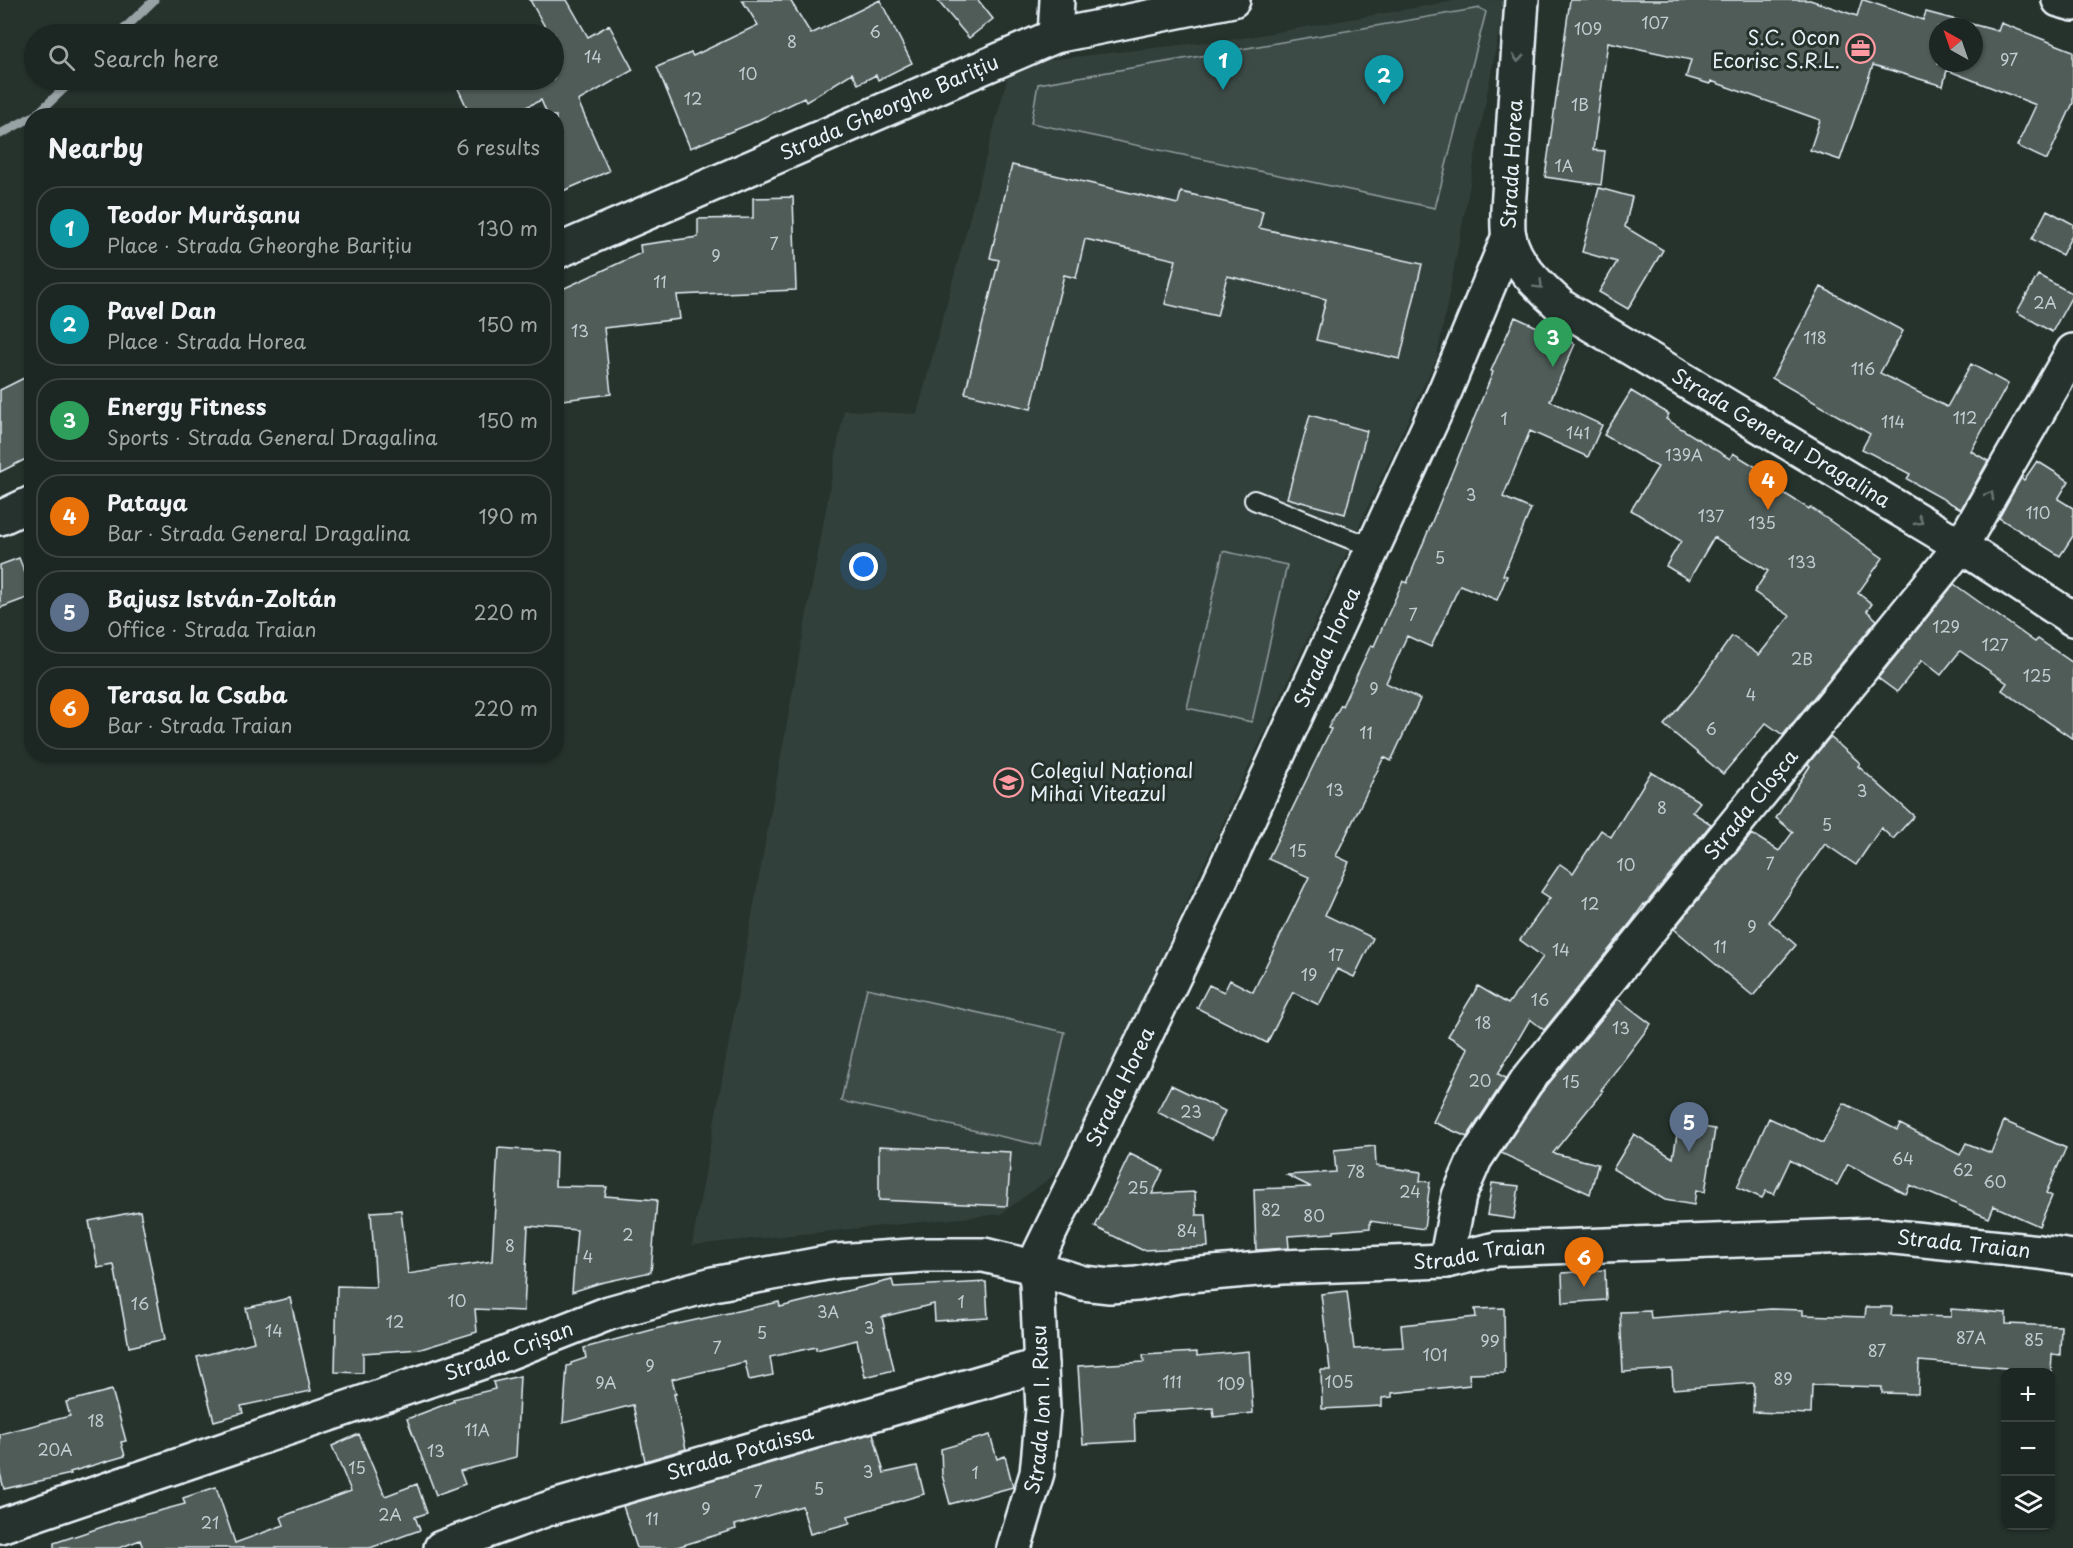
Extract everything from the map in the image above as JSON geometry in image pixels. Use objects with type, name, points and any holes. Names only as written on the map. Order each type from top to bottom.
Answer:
[{"type":"street","points":[[1055,36],[1057,0]]},
{"type":"street","name":"Strada Gheorghe Barițiu","points":[[564,249],[1055,36],[1233,0]]},
{"type":"street","name":"Strada Horea","points":[[1033,1267],[1213,896],[1445,391],[1509,236],[1508,209],[1522,0]]},
{"type":"street","points":[[2060,0],[2073,4]]},
{"type":"street","name":"Strada General Dragalina","points":[[1509,236],[1525,269],[1536,283],[1562,307],[1961,546],[2073,619]]},
{"type":"street","name":"Strada Cloșca","points":[[1446,1261],[1459,1196],[1475,1159],[1526,1082],[1961,546],[2073,351]]},
{"type":"street","points":[[0,518],[24,506]]},
{"type":"street","name":"Strada Traian","points":[[1033,1267],[1083,1283],[1110,1286],[1137,1284],[1179,1276],[1282,1267],[1446,1261],[1496,1249],[1876,1235],[2073,1257]]},
{"type":"street","name":"Strada Crișan","points":[[0,1526],[497,1357],[609,1313],[714,1284],[837,1262],[925,1255],[984,1255],[1033,1267]]},
{"type":"street","name":"Strada Ion I. Rusu","points":[[1014,1548],[1037,1473],[1043,1410],[1036,1282],[1033,1267]]},
{"type":"street","name":"Strada Potaissa","points":[[441,1548],[547,1509],[1041,1365]]},
{"type":"lane","points":[[1254,500],[1350,540],[1374,546]]},
{"type":"shaded area","name":"Colegiul Național Mihai Viteazul","points":[[1459,0],[1505,0],[1437,357],[1073,1149],[1050,1178],[1001,1214],[692,1245],[844,410],[917,414],[1011,64],[1243,38]]},
{"type":"shaded area","points":[[1480,8],[1486,12],[1435,208],[1031,123],[1038,84]]},
{"type":"shaded area","points":[[1223,551],[1287,565],[1252,722],[1187,708]]},
{"type":"shaded area","points":[[867,988],[1065,1032],[1040,1145],[841,1101]]},
{"type":"building","points":[[530,0],[567,0],[588,37],[609,25],[633,70],[578,101],[609,171],[564,191],[564,108],[544,108],[541,100],[524,108],[467,108],[459,90],[564,90],[564,24],[543,24]]},
{"type":"building","points":[[742,0],[790,0],[811,34],[880,0],[912,63],[878,80],[876,75],[858,84],[852,73],[806,102],[804,98],[750,124],[690,148],[657,67],[691,53],[693,56],[758,25]]},
{"type":"building","points":[[937,0],[978,0],[993,19],[969,38]]},
{"type":"building","points":[[1570,0],[1810,0],[1857,16],[1862,0],[1864,0],[1923,20],[1926,12],[1949,18],[1929,18],[1929,72],[1946,72],[1943,86],[1873,65],[1840,160],[1810,150],[1820,120],[1711,81],[1710,84],[1686,77],[1691,60],[1608,42],[1593,150],[1605,151],[1601,185],[1545,177]]},
{"type":"building","points":[[2001,23],[2073,51],[2073,103],[2047,160],[2017,146],[2036,105],[1952,72],[1983,72],[1983,27],[1998,31]]},
{"type":"building","points":[[1012,165],[1178,204],[1181,192],[1263,211],[1259,228],[1422,264],[1400,359],[1316,340],[1326,299],[1227,276],[1217,316],[1165,304],[1176,260],[1085,239],[1076,278],[1064,275],[1031,409],[965,393],[999,260],[990,258]]},
{"type":"building","points":[[1599,188],[1632,197],[1625,227],[1663,250],[1628,309],[1599,292],[1617,262],[1582,252]]},
{"type":"building","points":[[793,197],[796,290],[677,295],[680,319],[604,328],[611,394],[564,400],[564,288],[641,253],[640,245],[698,237],[698,219],[753,218],[753,198]]},
{"type":"building","points":[[2047,210],[2073,224],[2073,233],[2062,255],[2032,239]]},
{"type":"building","points":[[2038,275],[2073,294],[2052,332],[2017,312]]},
{"type":"building","points":[[1821,287],[1903,331],[1880,373],[1947,407],[1971,364],[2008,384],[1971,451],[1988,461],[1961,509],[1907,479],[1910,474],[1862,449],[1870,434],[1772,378]]},
{"type":"building","points":[[1515,317],[1575,344],[1550,401],[1602,425],[1588,457],[1530,431],[1503,497],[1531,509],[1503,575],[1507,576],[1497,600],[1460,585],[1431,647],[1407,636],[1386,683],[1420,699],[1391,761],[1384,757],[1336,856],[1349,862],[1325,915],[1373,938],[1354,977],[1337,969],[1319,1005],[1293,992],[1267,1043],[1197,1008],[1209,985],[1224,992],[1230,980],[1253,992],[1309,877],[1268,859],[1331,729],[1328,728],[1342,706],[1371,645],[1374,646],[1403,581],[1407,583],[1493,372],[1491,371]]},
{"type":"building","points":[[24,378],[24,460],[0,472],[0,390]]},
{"type":"building","points":[[1631,391],[1669,414],[1666,419],[1730,459],[1733,453],[1756,467],[1752,473],[1809,509],[1810,507],[1883,558],[1858,593],[1872,604],[1867,611],[1877,620],[1783,735],[1766,723],[1723,774],[1664,725],[1693,691],[1732,636],[1759,655],[1790,616],[1754,592],[1768,571],[1714,537],[1689,580],[1666,566],[1681,541],[1631,510],[1658,467],[1604,435]]},
{"type":"building","points":[[1310,415],[1367,431],[1345,514],[1287,498]]},
{"type":"building","points":[[2037,461],[2069,481],[2058,499],[2073,508],[2073,536],[2060,556],[1999,518],[2021,478],[2024,480]]},
{"type":"building","points":[[19,558],[24,570],[24,599],[0,608],[0,565]]},
{"type":"building","points":[[1954,584],[2035,642],[2038,639],[2073,663],[2073,739],[2002,690],[2007,683],[1960,651],[1941,675],[1922,660],[1897,692],[1878,678]]},
{"type":"building","points":[[1830,737],[1860,763],[1858,766],[1914,816],[1893,839],[1881,828],[1856,865],[1825,844],[1769,922],[1796,945],[1753,996],[1674,929],[1752,834],[1779,851],[1793,832],[1776,818],[1810,766],[1808,764]]},
{"type":"building","points":[[1651,772],[1700,802],[1692,812],[1711,824],[1544,1030],[1530,1019],[1498,1074],[1506,1078],[1467,1137],[1433,1122],[1468,1048],[1448,1036],[1478,986],[1508,1004],[1543,957],[1520,940],[1550,898],[1541,892],[1560,864],[1573,873],[1601,830],[1611,837]]},
{"type":"building","points":[[1618,999],[1651,1024],[1601,1090],[1603,1091],[1553,1153],[1598,1164],[1590,1194],[1501,1153],[1541,1093]]},
{"type":"building","points":[[1171,1085],[1225,1111],[1212,1139],[1157,1112]]},
{"type":"building","points":[[1844,1103],[1897,1130],[1900,1124],[1960,1155],[1966,1143],[1991,1153],[2004,1121],[2066,1148],[2046,1193],[2052,1196],[2039,1226],[1994,1206],[1989,1218],[1910,1185],[1906,1194],[1848,1164],[1837,1185],[1790,1160],[1774,1194],[1766,1191],[1762,1198],[1737,1187],[1769,1118],[1823,1143]]},
{"type":"building","points":[[1679,1123],[1715,1129],[1705,1192],[1696,1190],[1694,1205],[1665,1200],[1613,1169],[1634,1134],[1673,1158]]},
{"type":"building","points":[[879,1146],[1011,1152],[1007,1206],[879,1200]]},
{"type":"building","points":[[1375,1146],[1376,1166],[1421,1172],[1420,1181],[1430,1182],[1424,1229],[1370,1221],[1370,1228],[1288,1236],[1289,1248],[1256,1250],[1254,1189],[1311,1187],[1287,1175],[1336,1172],[1334,1150]]},
{"type":"building","points":[[498,1148],[556,1152],[555,1186],[607,1187],[605,1196],[657,1200],[651,1272],[600,1283],[572,1292],[577,1230],[528,1226],[524,1311],[475,1309],[477,1332],[421,1349],[363,1353],[363,1373],[335,1372],[337,1286],[376,1287],[371,1212],[401,1210],[408,1274],[492,1261]]},
{"type":"building","points":[[1130,1154],[1163,1170],[1152,1194],[1195,1192],[1196,1215],[1206,1215],[1208,1247],[1142,1250],[1095,1227]]},
{"type":"building","points":[[1492,1183],[1519,1186],[1514,1219],[1487,1215]]},
{"type":"building","points":[[140,1211],[165,1339],[129,1347],[114,1265],[98,1268],[89,1221]]},
{"type":"building","points":[[1605,1270],[1606,1300],[1563,1303],[1562,1273]]},
{"type":"building","points":[[892,1280],[894,1287],[986,1282],[988,1318],[935,1321],[934,1304],[882,1317],[894,1370],[865,1377],[857,1340],[816,1350],[816,1347],[770,1357],[773,1375],[749,1380],[745,1362],[672,1379],[686,1449],[645,1461],[633,1405],[563,1423],[567,1366],[586,1358],[584,1348],[659,1328],[779,1302],[780,1307]]},
{"type":"building","points":[[1347,1291],[1354,1349],[1403,1347],[1401,1325],[1476,1317],[1475,1309],[1504,1308],[1505,1373],[1469,1374],[1470,1385],[1392,1393],[1392,1397],[1382,1398],[1382,1406],[1322,1409],[1321,1370],[1330,1370],[1321,1294]]},
{"type":"building","points":[[290,1298],[311,1391],[241,1406],[243,1413],[214,1421],[197,1357],[254,1342],[246,1308]]},
{"type":"building","points":[[1866,1307],[1892,1307],[1891,1315],[1951,1317],[1951,1309],[2006,1313],[2006,1324],[2061,1326],[2060,1355],[2052,1354],[2051,1368],[2006,1368],[1919,1361],[1918,1394],[1882,1393],[1882,1387],[1812,1385],[1811,1414],[1753,1412],[1754,1383],[1673,1389],[1672,1369],[1623,1372],[1620,1312],[1650,1311],[1651,1318],[1771,1309],[1803,1310],[1803,1315],[1865,1317]]},
{"type":"building","points":[[1249,1351],[1253,1413],[1214,1417],[1213,1408],[1134,1413],[1135,1441],[1083,1444],[1078,1366],[1144,1362],[1143,1355],[1197,1352],[1197,1356]]},
{"type":"building","points":[[520,1376],[516,1457],[460,1471],[465,1484],[436,1495],[407,1419],[454,1401],[453,1399],[495,1389],[493,1382]]},
{"type":"building","points":[[112,1390],[126,1441],[121,1442],[125,1456],[70,1472],[71,1474],[4,1489],[0,1473],[0,1434],[70,1416],[66,1402]]},
{"type":"building","points":[[873,1433],[884,1473],[917,1466],[924,1494],[848,1516],[850,1523],[810,1534],[802,1506],[735,1525],[736,1529],[674,1548],[637,1548],[623,1506]]},
{"type":"building","points":[[359,1434],[385,1496],[417,1484],[427,1513],[415,1517],[420,1530],[370,1548],[143,1548],[140,1540],[119,1548],[54,1548],[54,1543],[114,1523],[185,1504],[183,1498],[216,1487],[235,1543],[284,1525],[281,1517],[351,1491],[332,1446]]},
{"type":"building","points":[[990,1435],[997,1459],[1005,1456],[1013,1487],[950,1504],[942,1475],[941,1449]]},
{"type":"waterway","points":[[129,24],[154,0]]},
{"type":"waterway","points":[[43,108],[62,90]]},
{"type":"waterway","points":[[0,134],[24,121]]},
{"type":"place","name":"S.C. Ocon Ecorisc S.R.L.","points":[[1861,49]]},
{"type":"place","name":"Teodor Murășanu","points":[[1223,90]]},
{"type":"place","name":"Pavel Dan","points":[[1384,105]]},
{"type":"place","name":"Energy Fitness","points":[[1553,367]]},
{"type":"place","name":"Pataya","points":[[1768,510]]},
{"type":"place","name":"Colegiul Național Mihai Viteazul","points":[[1009,782]]},
{"type":"place","name":"Bajusz István-Zoltán","points":[[1689,1152]]},
{"type":"place","name":"Terasa la Csaba","points":[[1584,1287]]}]
